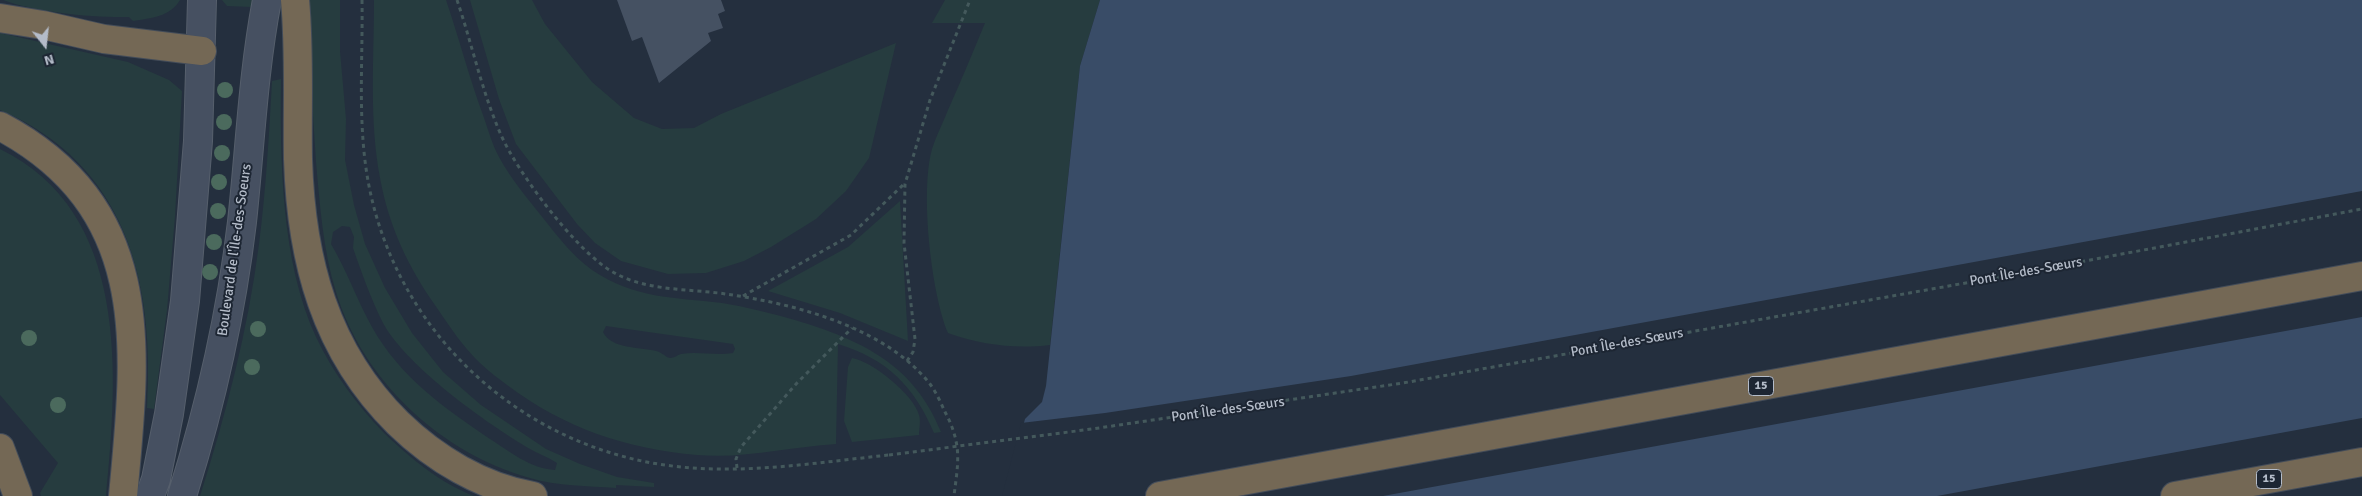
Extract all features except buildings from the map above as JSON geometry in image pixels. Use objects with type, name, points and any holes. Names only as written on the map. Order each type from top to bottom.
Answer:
[{"type":"highway","points":[[295,0],[301,205],[317,291],[326,319],[342,351],[362,382],[381,406],[408,433],[434,454],[461,470],[492,484],[533,496]]},
{"type":"highway","points":[[0,18],[121,41],[202,51]]},
{"type":"highway","points":[[0,126],[41,151],[69,176],[95,209],[115,251],[131,316],[132,342],[130,414],[123,496]]},
{"type":"highway","name":"15","points":[[1160,496],[2362,276]]},
{"type":"highway","points":[[0,448],[18,496]]},
{"type":"highway","name":"15","points":[[2175,496],[2362,462]]},
{"type":"street","points":[[150,496],[156,480],[169,414],[185,301],[198,141],[202,0]]},
{"type":"street","name":"Boulevard de l'Île-des-Soeurs","points":[[182,496],[208,405],[226,324],[241,225],[251,116],[267,0]]},
{"type":"path","name":"Pont Île-des-Sœurs","points":[[362,0],[364,159],[384,242],[396,269],[424,316],[459,360],[498,396],[546,427],[571,439],[628,458],[655,464],[702,469],[737,468],[889,455],[1092,430],[1403,383],[2005,276],[2362,209]]},
{"type":"path","points":[[457,0],[501,135],[540,196],[586,252],[620,277],[638,284],[743,296],[783,305],[852,328],[876,339],[907,361],[931,385],[952,428],[958,454],[954,496]]},
{"type":"path","points":[[907,361],[912,352],[915,339],[904,243],[905,184],[930,100],[970,0]]},
{"type":"path","points":[[743,296],[851,235],[905,184]]},
{"type":"path","points":[[737,468],[736,459],[741,447],[797,383],[852,328]]},
{"type":"green space","points":[[3,0],[180,0],[176,6],[165,13],[153,18],[133,21],[129,17],[48,11]]},
{"type":"green space","points":[[222,0],[252,0],[252,7],[227,6]]},
{"type":"green space","points":[[309,0],[340,0],[340,51],[346,119],[345,160],[354,205],[365,244],[385,288],[412,333],[443,372],[481,405],[546,449],[617,477],[654,483],[654,487],[616,485],[616,488],[562,484],[540,481],[497,466],[466,451],[437,432],[410,409],[386,383],[365,355],[348,325],[336,292],[328,260],[316,162]],"holes":[[[342,226],[350,227],[354,237],[353,248],[367,286],[383,323],[394,340],[428,375],[470,409],[512,438],[557,463],[555,470],[529,463],[490,439],[439,403],[409,376],[396,361],[372,327],[331,244],[333,232]]]},
{"type":"green space","points":[[374,0],[446,0],[478,101],[499,157],[520,189],[554,232],[585,265],[624,287],[639,292],[749,308],[795,320],[842,336],[883,358],[900,372],[930,408],[941,432],[934,433],[917,401],[897,376],[871,358],[838,344],[836,444],[749,454],[697,455],[646,448],[621,442],[597,434],[551,413],[529,400],[486,369],[462,344],[427,293],[409,262],[394,230],[380,178],[374,134]],"holes":[[[606,326],[733,344],[735,349],[733,353],[687,353],[670,358],[658,352],[612,342],[603,332]]]},
{"type":"green space","points":[[470,0],[532,0],[545,24],[592,82],[634,118],[662,129],[694,128],[721,114],[896,43],[869,158],[846,191],[816,219],[771,247],[744,261],[706,273],[668,274],[621,261],[595,243],[577,224],[516,144],[499,99]]},
{"type":"green space","points":[[945,0],[1100,0],[1080,66],[1050,345],[1024,347],[999,345],[961,337],[948,333],[942,315],[932,268],[929,242],[927,190],[929,168],[935,139],[985,23],[932,23]]},
{"type":"green space","points":[[0,33],[128,62],[169,80],[182,91],[175,216],[167,310],[154,409],[147,408],[148,361],[145,316],[137,273],[124,232],[104,195],[77,162],[43,133],[0,110]]},
{"type":"green space","points":[[281,79],[282,177],[289,244],[304,308],[316,337],[346,388],[384,433],[404,452],[437,477],[474,496],[200,496],[219,434],[249,308],[264,203],[272,81]]},
{"type":"green space","points":[[0,149],[42,177],[73,213],[94,254],[106,300],[112,349],[113,399],[106,496],[41,496],[40,493],[58,463],[0,395]]},
{"type":"green space","points":[[900,201],[908,341],[840,313],[768,291],[848,247]]},
{"type":"green space","points":[[852,358],[860,360],[881,372],[909,398],[919,415],[919,435],[852,442],[844,421],[848,367]]},
{"type":"water","points":[[1100,0],[2362,0],[2362,496],[1004,496],[1025,419],[1042,402],[1046,386],[1080,66]]},
{"type":"pier","points":[[2362,191],[2362,317],[1383,496],[1002,496],[1021,423],[1105,413],[1351,376]]},
{"type":"pier","points":[[2362,418],[2362,496],[1937,496]]}]
